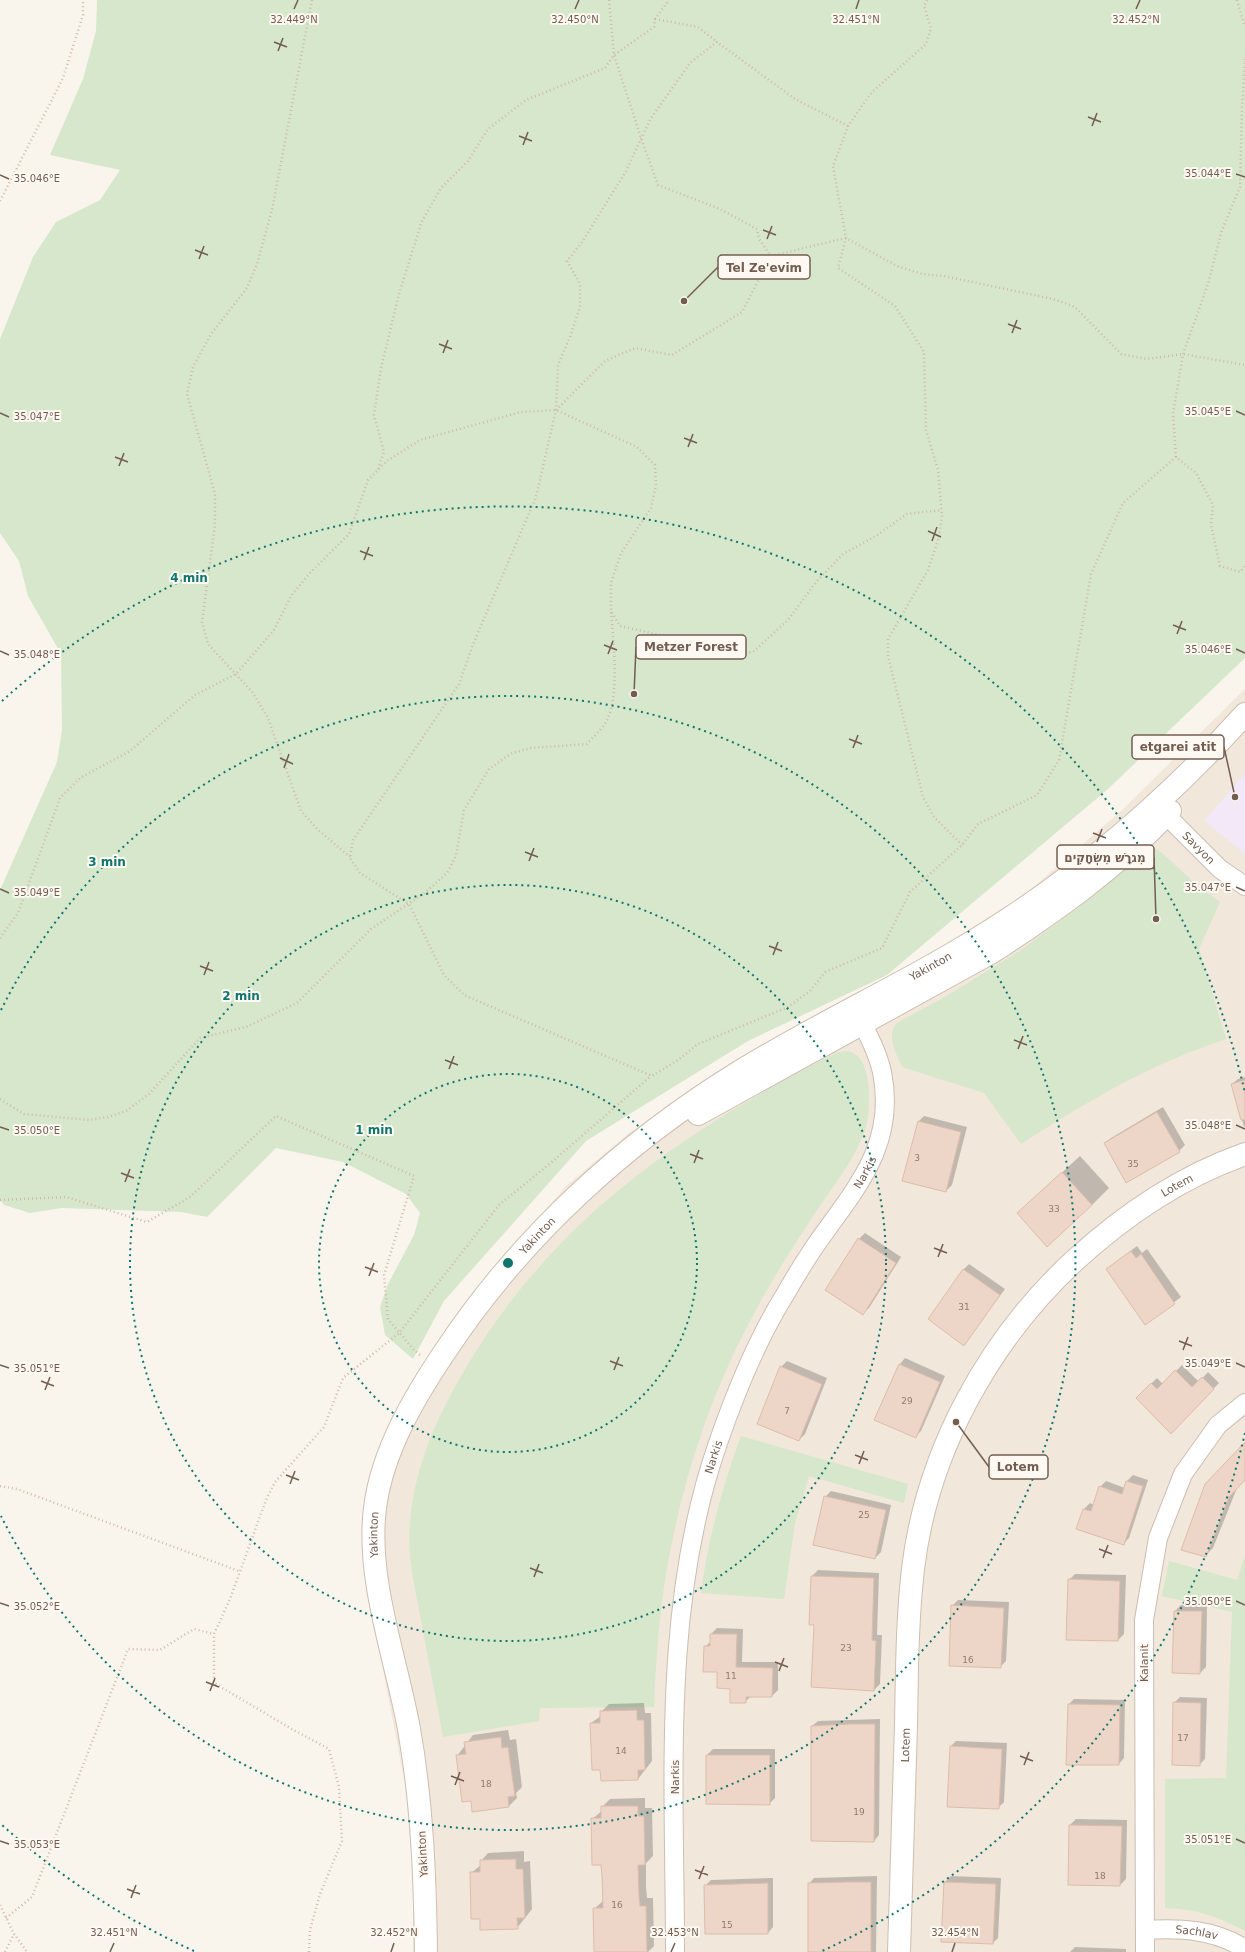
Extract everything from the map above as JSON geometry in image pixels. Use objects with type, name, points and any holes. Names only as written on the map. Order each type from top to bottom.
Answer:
[{"type":"street","name":"Yakinton","points":[[426,1952],[424,1866],[417,1777],[407,1718],[378,1589],[374,1561],[373,1533],[377,1492],[385,1465],[404,1422],[436,1364],[475,1309],[505,1272],[541,1231],[590,1184],[625,1157],[661,1134],[859,1016],[986,956],[1031,927],[1103,873],[1160,810],[1203,759],[1245,714]]},
{"type":"street","name":"Yakinton","points":[[1160,810],[1213,762],[1245,720]]},
{"type":"street","name":"Savyon","points":[[1160,810],[1220,869],[1245,886]]},
{"type":"street","name":"Narkis","points":[[675,1952],[675,1707],[680,1616],[690,1548],[702,1496],[717,1445],[735,1394],[758,1345],[784,1296],[814,1248],[861,1183],[879,1145],[885,1114],[885,1088],[875,1050],[859,1016]]},
{"type":"street","name":"Lotem","points":[[899,1952],[908,1632],[913,1568],[925,1508],[943,1453],[965,1402],[993,1356],[1023,1314],[1057,1277],[1099,1239],[1130,1215],[1168,1189],[1218,1164],[1245,1154]]},
{"type":"street","name":"Kalanit","points":[[1145,1952],[1144,1620],[1158,1538],[1183,1474],[1218,1425],[1245,1403]]},
{"type":"street","name":"Sachlav","points":[[1145,1930],[1180,1929],[1202,1931],[1230,1940],[1245,1949]]},
{"type":"path","points":[[0,201],[63,78],[83,15],[83,0]]},
{"type":"path","points":[[312,0],[272,210],[257,264],[247,288],[211,334],[193,367],[187,394],[215,494],[215,525],[202,622],[208,644],[253,693],[268,718],[301,811],[317,829],[350,858],[360,873],[409,904],[444,975],[464,995],[652,1076]]},
{"type":"path","points":[[609,0],[614,55],[658,185],[720,209],[757,229],[759,239],[771,256]]},
{"type":"path","points":[[377,471],[384,452],[374,415],[381,368],[399,294],[422,221],[441,188],[468,161],[488,129],[526,100],[605,68],[614,55],[654,27],[655,19],[669,0]]},
{"type":"path","points":[[927,0],[924,6],[931,28],[926,44],[872,92],[848,126],[833,166],[846,238],[838,268],[895,306],[924,352],[926,430],[938,470],[941,510],[939,537],[928,570],[888,639],[888,656],[923,797],[934,817],[962,845]]},
{"type":"path","points":[[1237,0],[1245,27]]},
{"type":"path","points":[[655,19],[698,27],[795,100],[848,126]]},
{"type":"path","points":[[350,858],[353,840],[459,684],[474,642],[536,497],[556,410],[558,365],[570,337],[580,307],[580,284],[567,261],[582,242],[626,174],[651,118],[692,62],[717,42]]},
{"type":"path","points":[[1245,59],[1240,187],[1222,230],[1208,284],[1183,354],[1173,414],[1176,457],[1196,473],[1213,506],[1211,525],[1220,566],[1240,572],[1245,566]]},
{"type":"path","points":[[556,410],[605,361],[634,348],[672,355],[742,312],[771,256],[846,238],[897,266],[922,274],[944,276],[1045,297],[1075,307],[1122,354],[1147,359],[1183,354],[1245,365]]},
{"type":"path","points":[[0,938],[18,913],[60,798],[80,778],[130,751],[195,696],[236,674],[274,630],[291,596],[308,574],[349,534],[368,480],[388,460],[420,440],[521,412],[556,410],[637,447],[655,465],[656,485],[651,508],[621,553],[611,583],[614,686],[610,714],[587,744],[531,748],[512,753],[489,769],[464,810],[456,856],[447,873],[426,892],[371,929],[297,1003],[246,1027],[200,1038],[149,1094],[126,1111],[108,1117],[89,1120],[24,1114],[0,1099]]},
{"type":"path","points":[[309,1952],[310,1930],[320,1894],[342,1841],[339,1787],[329,1749],[214,1683],[214,1634],[230,1599],[266,1500],[276,1482],[324,1427],[343,1378],[399,1333],[499,1205],[652,1076],[678,1060],[698,1044],[788,1008],[810,991],[825,972],[882,948],[910,892],[962,845],[978,824],[1037,795],[1059,760],[1091,574],[1123,503],[1176,457]]},
{"type":"path","points":[[611,611],[620,626],[664,636],[707,658],[753,652],[788,620],[816,582],[843,554],[876,536],[907,514],[941,510]]},
{"type":"path","points":[[0,1200],[66,1197],[147,1222],[190,1197],[276,1116],[414,1176],[384,1275],[388,1319],[414,1350],[436,1364]]},
{"type":"path","points":[[0,1486],[17,1489],[239,1571]]},
{"type":"path","points":[[6,1918],[32,1897],[128,1650],[160,1650],[194,1629],[214,1634]]},
{"type":"path","points":[[0,1905],[14,1934],[27,1952]]},
{"type":"path","points":[[5,1952],[14,1934]]},
{"type":"shaded area","points":[[1245,689],[1245,1952],[413,1952],[413,1864],[405,1784],[368,1592],[362,1536],[367,1490],[383,1437],[417,1374],[479,1289],[566,1186],[629,1133],[734,1063],[917,963],[1029,891],[1122,810]]},
{"type":"shaded area","points":[[1245,773],[1245,854],[1204,821]]},
{"type":"green space","points":[[97,0],[1245,0],[1245,658],[1108,789],[887,975],[748,1041],[586,1141],[444,1301],[413,1359],[385,1335],[380,1307],[388,1284],[414,1235],[420,1213],[406,1194],[343,1162],[276,1148],[207,1217],[181,1212],[62,1208],[30,1213],[4,1205],[0,1200],[0,890],[57,762],[62,730],[61,654],[28,596],[19,561],[0,533],[0,339],[33,257],[56,222],[100,200],[120,170],[50,155],[83,79],[96,31]]},
{"type":"green space","points":[[1156,849],[1197,885],[1220,902],[1199,949],[1226,1039],[1172,1060],[1120,1085],[1070,1113],[1021,1144],[984,1093],[902,1067],[895,1051],[892,1039],[892,1033],[897,1023],[950,994],[1024,948],[1096,894],[1145,852]]},
{"type":"green space","points":[[847,1051],[856,1055],[862,1062],[866,1073],[869,1110],[865,1130],[850,1161],[778,1270],[764,1295],[726,1370],[701,1434],[681,1500],[667,1568],[658,1638],[654,1707],[540,1708],[539,1721],[443,1737],[412,1572],[409,1536],[412,1503],[421,1464],[444,1407],[464,1371],[499,1317],[538,1268],[581,1224],[626,1184],[675,1148],[727,1114],[781,1082],[838,1052]]},
{"type":"green space","points":[[741,1436],[908,1484],[904,1503],[809,1476],[795,1523],[784,1599],[701,1593],[716,1513]]},
{"type":"green space","points":[[1245,1556],[1245,1931],[1206,1914],[1176,1908],[1165,1908],[1165,1779],[1226,1778],[1232,1612],[1162,1596],[1169,1561],[1237,1580]]},
{"type":"building","points":[[1245,1080],[1245,1120],[1241,1120],[1231,1084]]},
{"type":"building","points":[[1157,1112],[1180,1152],[1126,1183],[1104,1143]]},
{"type":"building","points":[[918,1121],[961,1132],[946,1192],[902,1181]]},
{"type":"building","points":[[1062,1172],[1092,1205],[1047,1247],[1017,1213]]},
{"type":"building","points":[[858,1238],[896,1263],[863,1315],[825,1290]]},
{"type":"building","points":[[1131,1251],[1136,1258],[1141,1254],[1175,1304],[1145,1325],[1106,1269]]},
{"type":"building","points":[[963,1269],[1000,1295],[964,1346],[928,1319]]},
{"type":"building","points":[[899,1364],[940,1382],[916,1438],[874,1420]]},
{"type":"building","points":[[780,1366],[822,1384],[799,1441],[757,1424]]},
{"type":"building","points":[[1175,1370],[1192,1387],[1202,1377],[1214,1389],[1171,1434],[1136,1398],[1151,1383],[1157,1389]]},
{"type":"building","points":[[1245,1442],[1245,1480],[1229,1497],[1206,1557],[1181,1550],[1205,1484]]},
{"type":"building","points":[[1126,1481],[1143,1486],[1124,1545],[1076,1529],[1083,1509],[1091,1511],[1099,1486],[1122,1494]]},
{"type":"building","points":[[824,1496],[886,1510],[875,1559],[813,1545]]},
{"type":"building","points":[[811,1576],[874,1578],[872,1640],[876,1641],[874,1691],[811,1687],[814,1625],[809,1625]]},
{"type":"building","points":[[1068,1579],[1120,1581],[1118,1641],[1066,1640]]},
{"type":"building","points":[[951,1605],[1004,1608],[1001,1668],[949,1666]]},
{"type":"building","points":[[1174,1611],[1202,1611],[1200,1674],[1172,1673]]},
{"type":"building","points":[[710,1634],[737,1634],[736,1667],[773,1668],[772,1697],[746,1697],[746,1703],[730,1703],[730,1689],[717,1688],[717,1672],[703,1672],[704,1646],[710,1646]]},
{"type":"building","points":[[1173,1702],[1201,1703],[1200,1766],[1172,1765]]},
{"type":"building","points":[[1068,1704],[1120,1705],[1119,1765],[1066,1765]]},
{"type":"building","points":[[637,1710],[637,1720],[644,1720],[645,1770],[638,1770],[638,1780],[601,1781],[600,1770],[592,1770],[590,1723],[600,1723],[600,1711]]},
{"type":"building","points":[[875,1724],[874,1842],[811,1841],[811,1726]]},
{"type":"building","points":[[501,1737],[502,1748],[508,1747],[515,1796],[508,1797],[509,1807],[472,1812],[471,1801],[462,1802],[456,1755],[466,1754],[464,1742]]},
{"type":"building","points":[[950,1746],[1002,1749],[999,1809],[947,1807]]},
{"type":"building","points":[[706,1755],[770,1755],[770,1805],[706,1804]]},
{"type":"building","points":[[601,1806],[638,1806],[638,1816],[644,1816],[645,1865],[638,1865],[640,1906],[646,1906],[647,1952],[594,1952],[593,1908],[603,1908],[601,1865],[592,1865],[591,1818],[601,1818]]},
{"type":"building","points":[[1069,1825],[1122,1826],[1120,1886],[1068,1885]]},
{"type":"building","points":[[516,1859],[516,1869],[523,1869],[525,1918],[517,1918],[518,1929],[480,1930],[480,1919],[471,1919],[470,1872],[480,1872],[480,1860]]},
{"type":"building","points":[[871,1882],[871,1952],[808,1952],[808,1883]]},
{"type":"building","points":[[944,1882],[996,1884],[993,1944],[941,1942]]},
{"type":"building","points":[[768,1883],[768,1934],[705,1934],[704,1885]]},
{"type":"place","name":"Tel Ze'evim","points":[[684,301]]},
{"type":"place","name":"Metzer Forest","points":[[634,694]]},
{"type":"place","name":"etgarei atit","points":[[1235,797]]},
{"type":"place","name":"מִגרָשׁ מִשְׂחָקִים","points":[[1156,919]]},
{"type":"place","name":"Lotem","points":[[956,1422]]}]
